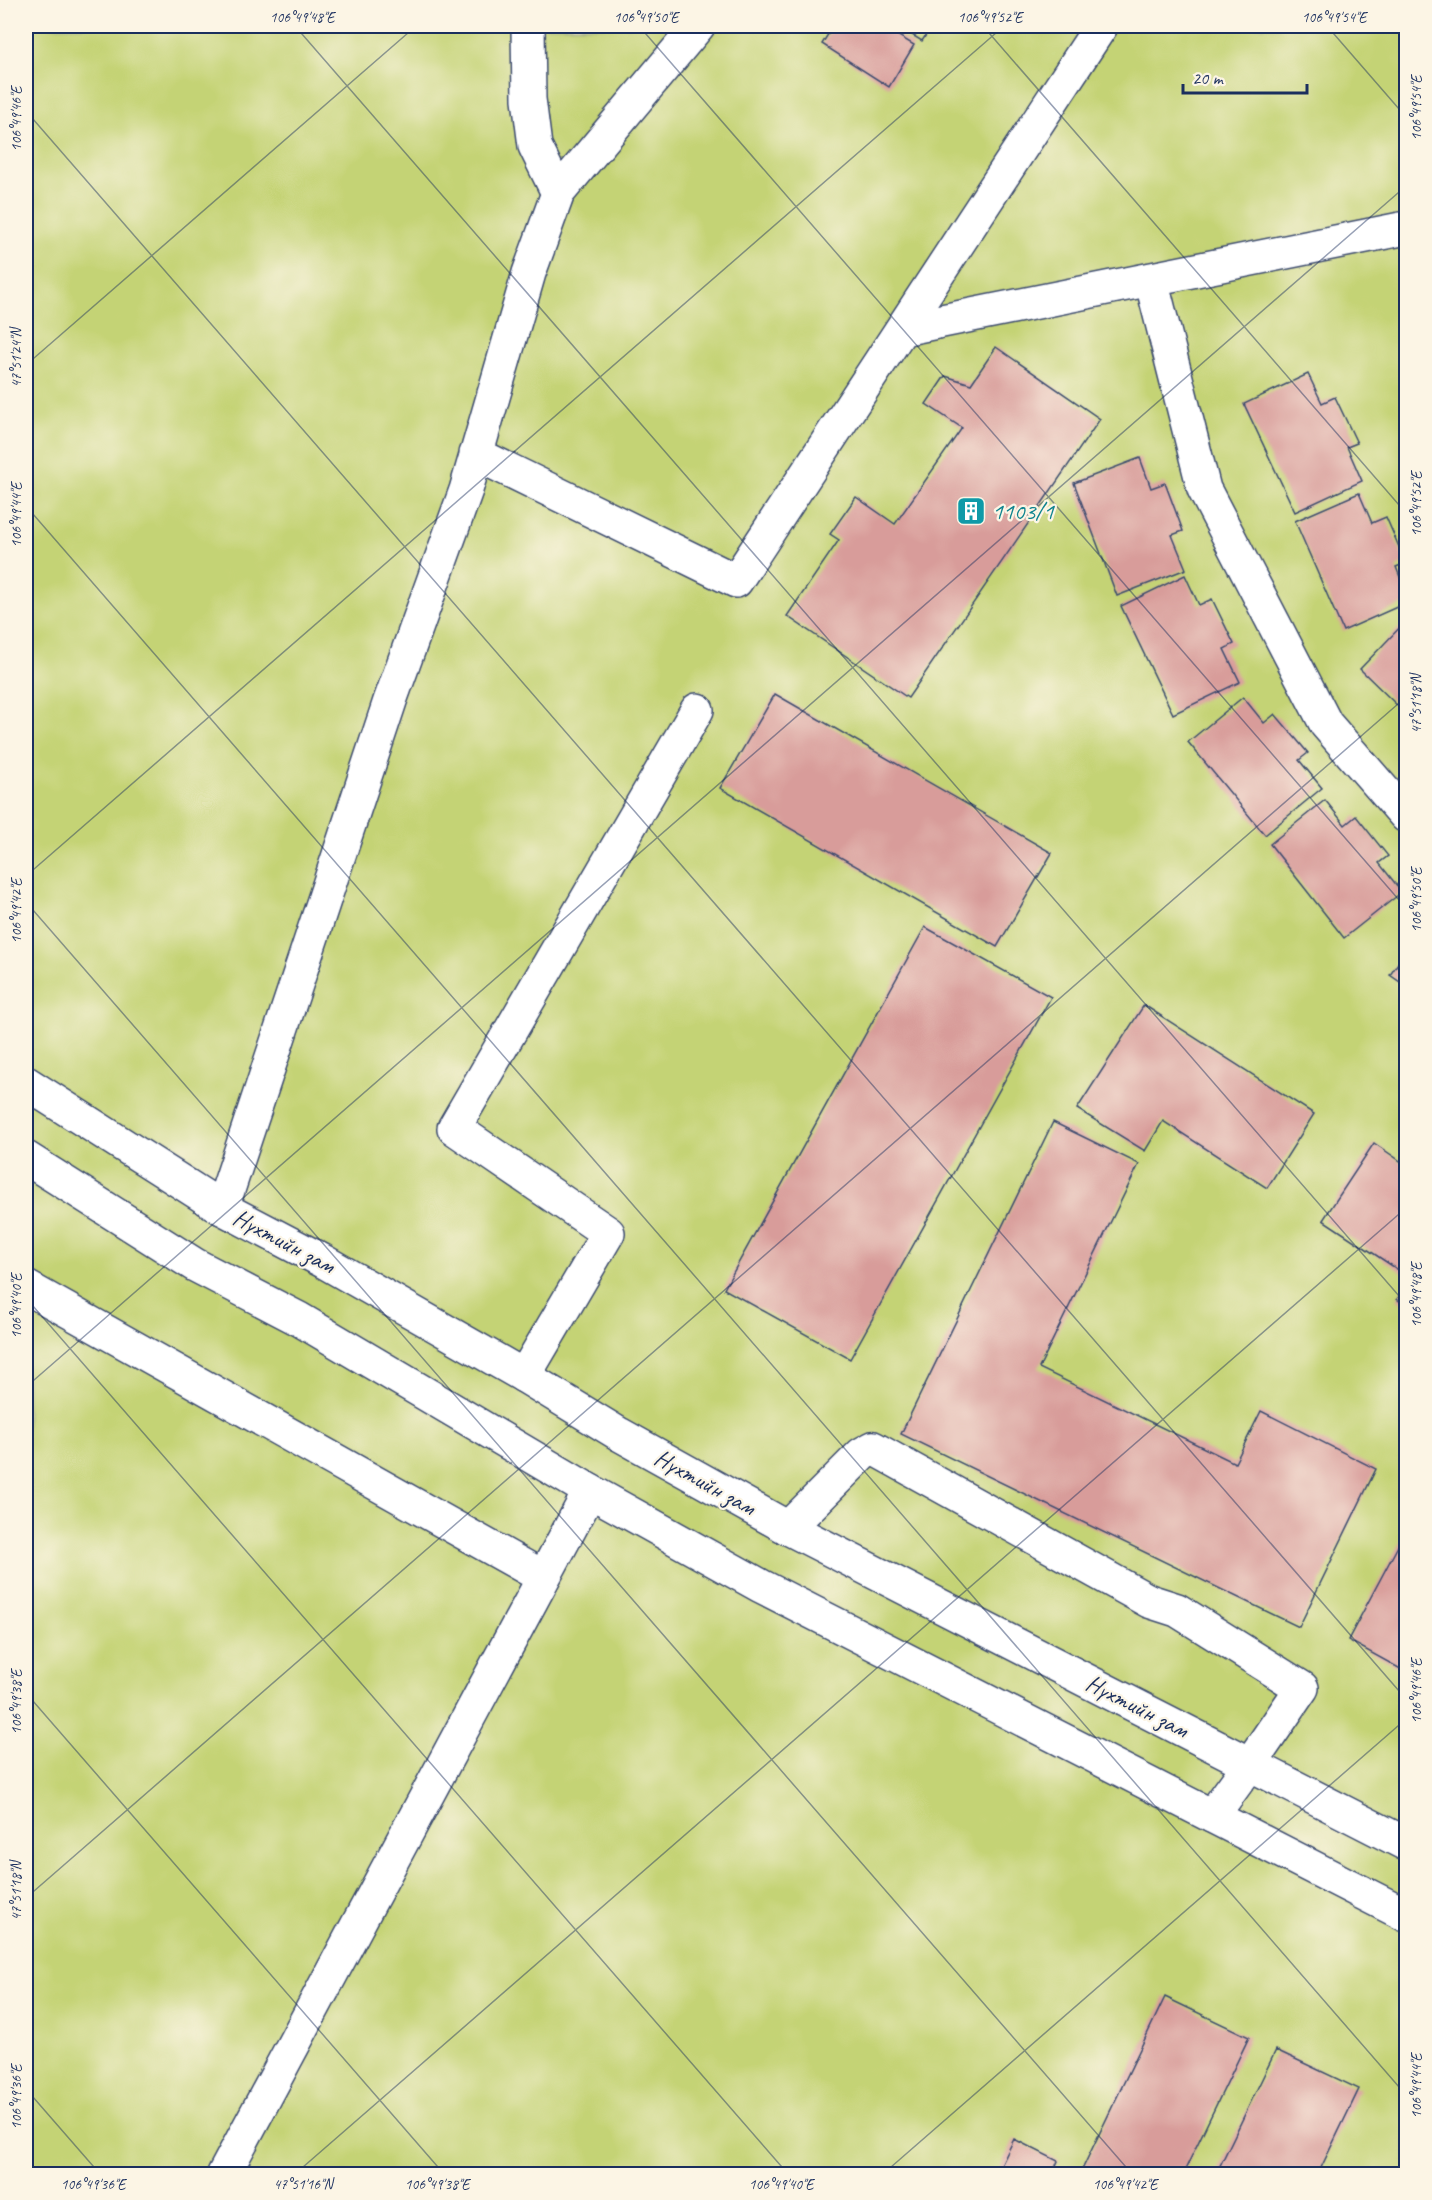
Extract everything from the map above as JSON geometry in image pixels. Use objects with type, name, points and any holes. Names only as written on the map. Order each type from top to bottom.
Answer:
[{"type":"street","points":[[528,26],[529,99],[536,146],[558,193]]},
{"type":"street","points":[[222,1208],[390,701],[466,490],[529,273],[558,193],[698,26]]},
{"type":"street","points":[[476,454],[736,581],[1101,26]]},
{"type":"street","points":[[902,329],[1407,228]]},
{"type":"street","points":[[1151,279],[1203,489],[1326,724],[1407,816]]},
{"type":"street","points":[[524,1376],[608,1233],[453,1128],[697,710]]},
{"type":"street","name":"Нүхтийн зам","points":[[26,1083],[222,1208],[323,1261],[524,1376],[619,1434],[788,1528],[1407,1844]]},
{"type":"street","points":[[26,1158],[195,1265],[299,1320],[590,1491],[760,1586],[1407,1915]]},
{"type":"street","points":[[26,1287],[543,1577]]},
{"type":"street","points":[[788,1528],[862,1454],[873,1448],[1149,1601],[1178,1610],[1302,1688],[1212,1815]]},
{"type":"street","points":[[224,2175],[590,1491]]},
{"type":"green space","points":[[26,26],[1406,26],[1406,2174],[26,2174]]},
{"type":"building","points":[[833,26],[882,26],[914,45],[889,87],[822,44]]},
{"type":"building","points":[[897,26],[932,26],[922,41]]},
{"type":"building","name":"1103/1","points":[[996,347],[1100,419],[908,698],[787,616],[839,540],[830,534],[856,497],[895,524],[962,428],[926,404],[945,376],[971,384]]},
{"type":"building","points":[[1308,374],[1322,403],[1335,397],[1357,443],[1347,447],[1362,481],[1295,512],[1244,404]]},
{"type":"building","points":[[1140,458],[1151,488],[1165,483],[1183,531],[1172,535],[1186,569],[1117,596],[1074,483]]},
{"type":"building","points":[[1359,493],[1372,523],[1386,517],[1406,563],[1396,567],[1406,592],[1406,603],[1343,631],[1295,521]]},
{"type":"building","points":[[1185,575],[1199,605],[1212,599],[1234,644],[1224,649],[1240,682],[1173,714],[1121,606]]},
{"type":"building","points":[[1406,621],[1406,714],[1360,669]]},
{"type":"building","points":[[775,694],[1052,853],[997,947],[720,788]]},
{"type":"building","points":[[1243,697],[1264,723],[1275,714],[1308,753],[1299,760],[1322,788],[1265,835],[1188,742]]},
{"type":"building","points":[[1325,800],[1345,825],[1356,816],[1388,856],[1379,863],[1402,892],[1344,938],[1270,844]]},
{"type":"building","points":[[925,927],[1051,997],[850,1359],[724,1289]]},
{"type":"building","points":[[1406,951],[1406,986],[1390,975]]},
{"type":"building","points":[[1144,1005],[1314,1114],[1267,1188],[1163,1121],[1145,1151],[1077,1109]]},
{"type":"building","points":[[1053,1122],[1139,1164],[1039,1368],[1235,1463],[1261,1411],[1376,1469],[1299,1627],[901,1434]]},
{"type":"building","points":[[1374,1143],[1406,1165],[1406,1275],[1323,1220]]},
{"type":"building","points":[[1406,1285],[1406,1306],[1397,1299]]},
{"type":"building","points":[[1406,1531],[1406,1672],[1348,1640]]},
{"type":"building","points":[[1165,1997],[1249,2037],[1183,2174],[1080,2174]]},
{"type":"building","points":[[1276,2050],[1359,2089],[1318,2174],[1216,2174]]},
{"type":"building","points":[[1014,2139],[1058,2161],[1052,2174],[997,2174]]},
{"type":"place","name":"1103/1","points":[[971,511]]}]
